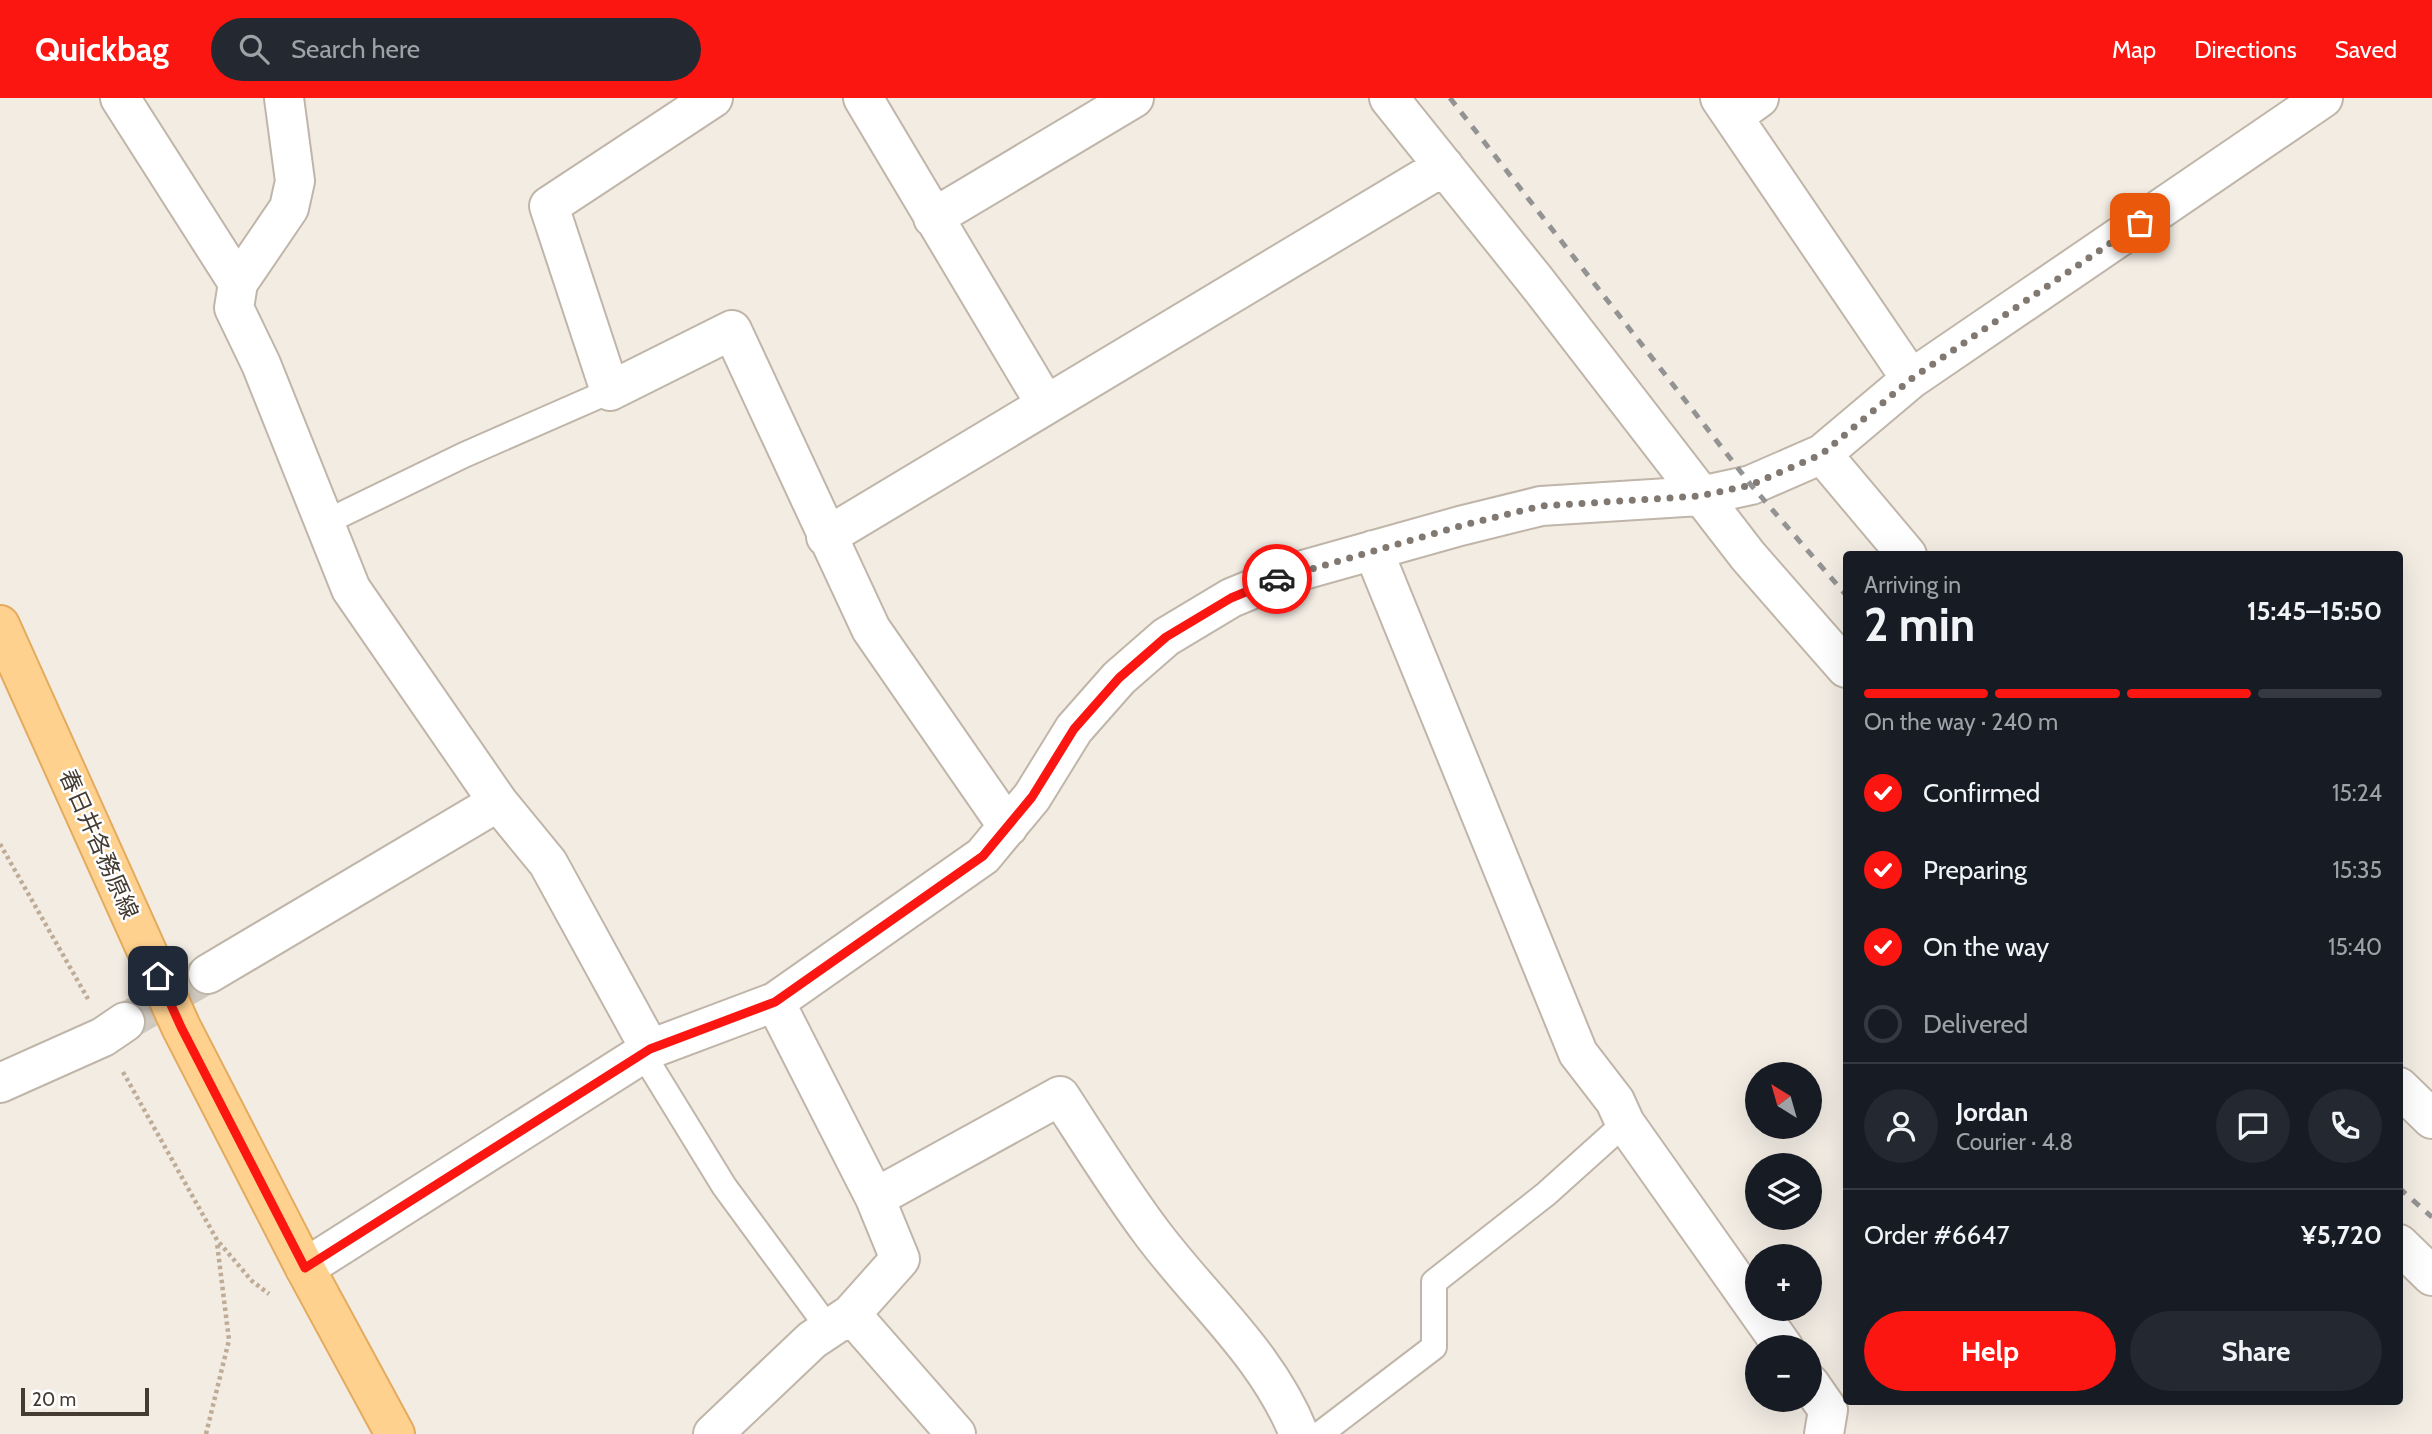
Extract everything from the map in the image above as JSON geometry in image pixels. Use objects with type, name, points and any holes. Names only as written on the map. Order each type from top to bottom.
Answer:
[{"type":"main road","name":"春日井各務原線","points":[[0,625],[181,1027],[305,1268],[396,1434]]},
{"type":"street","points":[[120,98],[238,284]]},
{"type":"street","points":[[284,98],[295,181],[289,208],[238,284],[234,308],[261,364],[351,589],[498,803],[548,863],[647,1052]]},
{"type":"street","points":[[713,98],[549,206],[610,391],[732,330],[871,629],[1008,827]]},
{"type":"street","points":[[863,98],[1046,405]]},
{"type":"street","points":[[933,218],[1134,98]]},
{"type":"street","points":[[1389,98],[1535,280],[1748,556],[1843,665]]},
{"type":"street","points":[[305,1268],[647,1052],[775,1002],[983,856],[1032,797],[1074,729],[1119,678],[1166,637],[1243,593],[1289,574],[1373,550],[1541,506],[1700,496],[1751,485],[1822,454],[1911,379],[2323,98]]},
{"type":"street","points":[[1737,104],[1911,379]]},
{"type":"street","points":[[826,537],[1444,166]]},
{"type":"street","points":[[1822,454],[1904,551]]},
{"type":"street","points":[[1373,550],[1578,1053],[1615,1101],[1625,1123],[1775,1335]]},
{"type":"street","points":[[208,974],[498,803]]},
{"type":"street","points":[[713,1434],[812,1340],[840,1322],[900,1259],[876,1198],[775,1002]]},
{"type":"street","points":[[0,1083],[103,1037],[125,1022]]},
{"type":"street","points":[[2403,1091],[2432,1119]]},
{"type":"street","points":[[876,1198],[1060,1096],[1152,1234],[1246,1343],[1288,1407],[1299,1434]]},
{"type":"street","points":[[2403,1248],[2432,1276]]},
{"type":"street","points":[[840,1322],[956,1434]]},
{"type":"lane","points":[[324,523],[464,455],[610,391]]},
{"type":"lane","points":[[647,1052],[724,1186],[840,1322]]},
{"type":"lane","points":[[1320,1434],[1434,1347],[1434,1282],[1546,1194],[1625,1123]]},
{"type":"path","points":[[206,1434],[229,1340],[217,1240]]},
{"type":"tunnel","points":[[125,1022],[208,974]]},
{"type":"railway","points":[[1450,98],[1751,485],[1843,592]]},
{"type":"railway","points":[[2403,1192],[2432,1217]]},
{"type":"way so far","points":[[1277,579],[1460,526],[1541,506],[1700,496],[1751,485],[1822,454],[1911,379],[2140,223]]},
{"type":"route","points":[[158,976],[181,1027],[305,1268],[650,1049],[775,1002],[983,856],[1032,797],[1074,729],[1119,678],[1166,637],[1231,598],[1277,579]]}]
